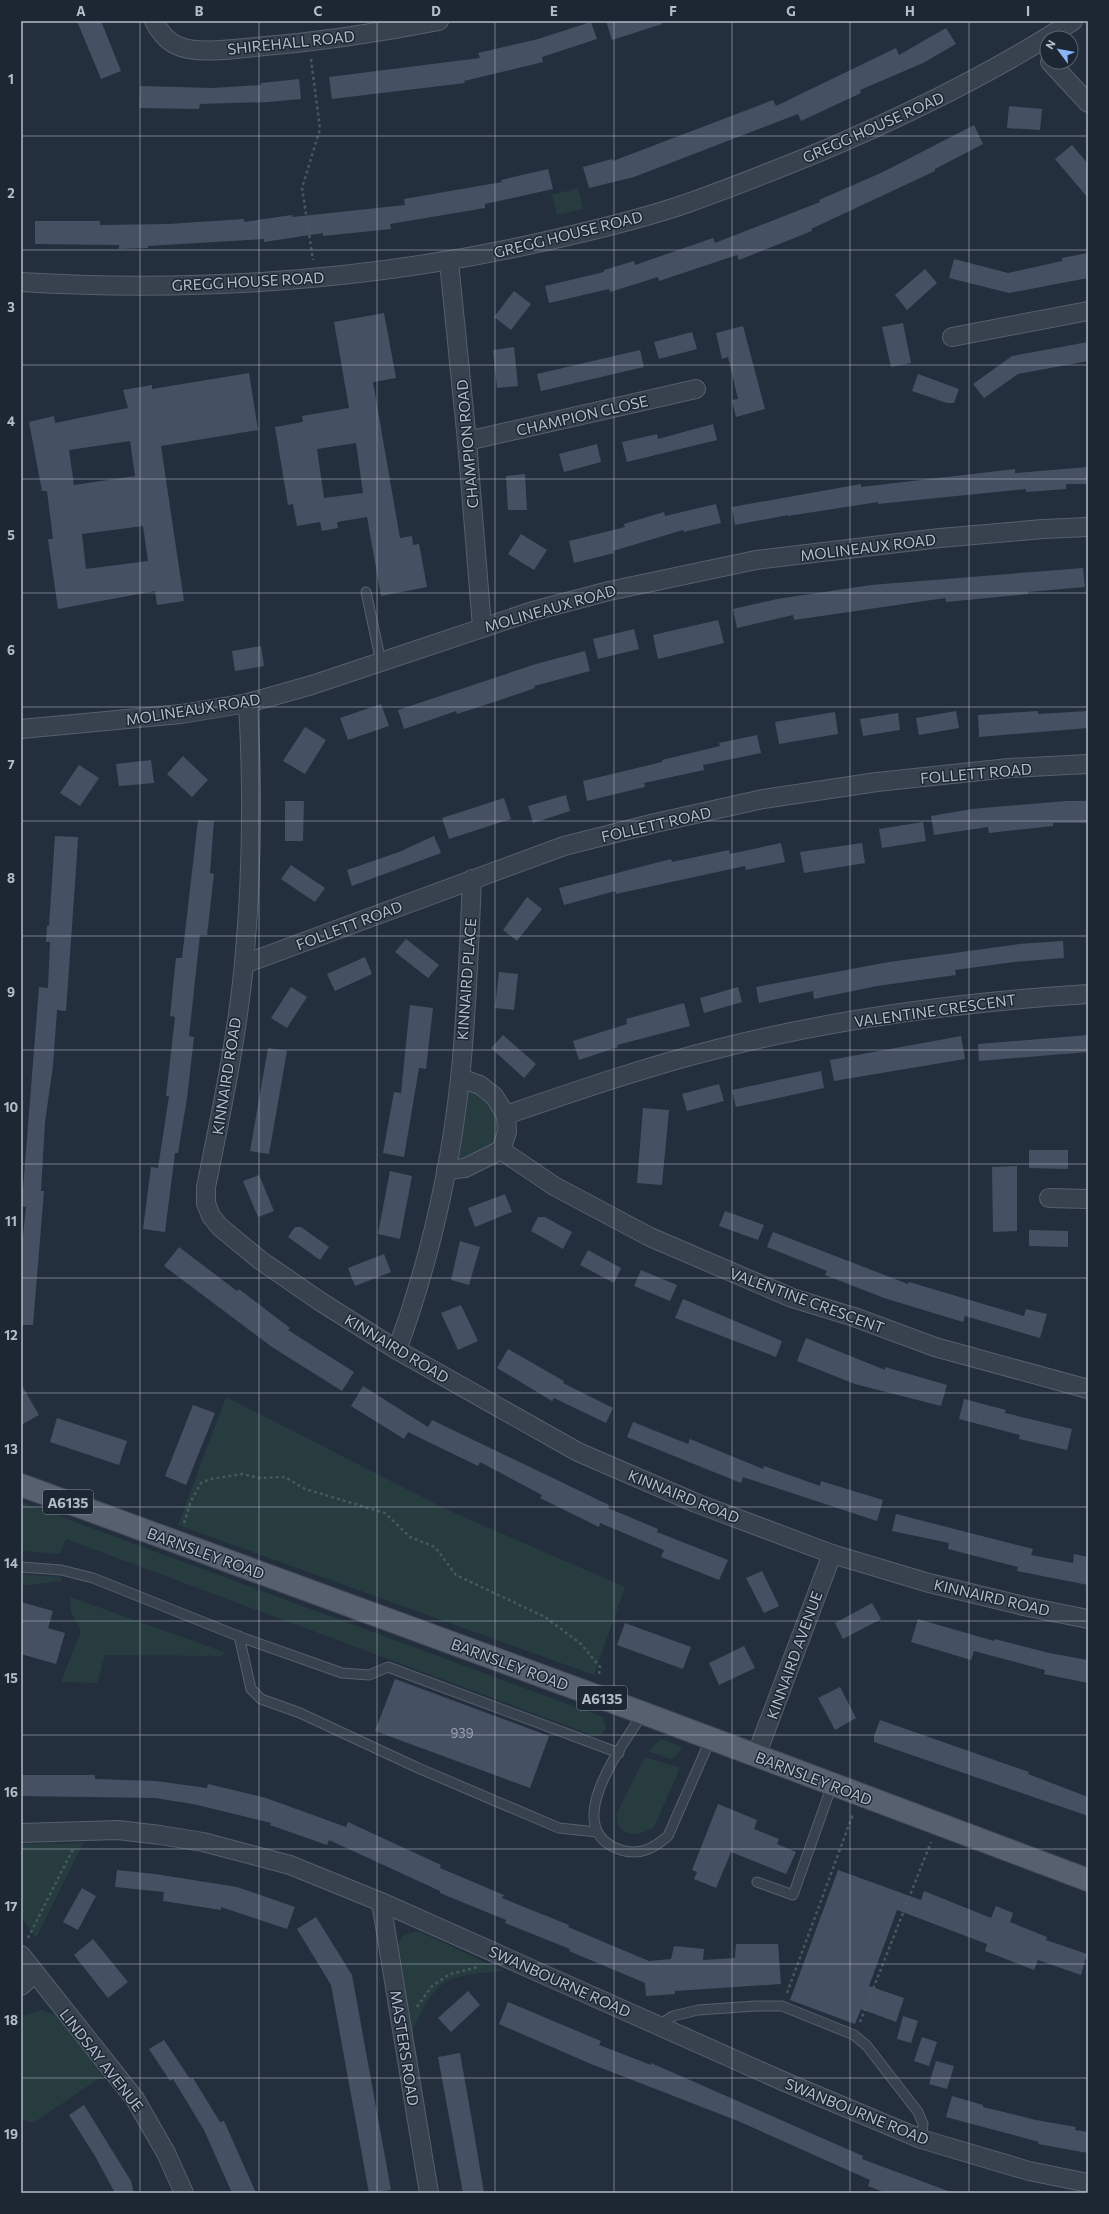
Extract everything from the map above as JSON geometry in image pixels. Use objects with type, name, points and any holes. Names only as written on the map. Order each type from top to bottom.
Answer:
[{"type":"main road","name":"BARNSLEY ROAD","points":[[21,1486],[598,1696],[860,1796],[1088,1880]]},
{"type":"street","name":"SHIREHALL ROAD","points":[[154,21],[164,36],[176,45],[191,49],[226,50],[309,42],[436,21]]},
{"type":"street","name":"GREGG HOUSE ROAD","points":[[21,282],[86,286],[160,286],[260,283],[361,274],[449,262],[601,228],[686,204],[771,172],[862,134],[953,92],[1035,46],[1073,21]]},
{"type":"street","points":[[1035,46],[1039,50]]},
{"type":"street","points":[[1057,70],[1088,103]]},
{"type":"street","name":"CHAMPION ROAD","points":[[449,262],[467,441],[482,627]]},
{"type":"street","points":[[952,337],[1088,311]]},
{"type":"street","name":"CHAMPION CLOSE","points":[[467,441],[696,389]]},
{"type":"street","name":"MOLINEAUX ROAD","points":[[21,729],[181,714],[248,702],[312,685],[482,627],[609,591],[756,560],[948,537],[1043,529],[1088,527]]},
{"type":"street","name":"KINNAIRD ROAD","points":[[248,702],[251,766],[250,864],[244,964],[228,1079],[206,1187],[206,1203],[211,1216],[220,1227],[260,1260],[321,1302],[397,1350],[578,1452],[696,1503],[832,1554],[929,1582],[1028,1607],[1088,1619]]},
{"type":"street","name":"FOLLETT ROAD","points":[[244,964],[564,846],[656,823],[763,799],[877,782],[1009,768],[1088,764]]},
{"type":"street","name":"KINNAIRD PLACE","points":[[397,1350],[411,1312],[427,1256],[446,1170],[460,1078],[472,879]]},
{"type":"street","name":"VALENTINE CRESCENT","points":[[506,1115],[619,1076],[718,1049],[818,1027],[959,1005],[1088,994]]},
{"type":"street","points":[[446,1170],[465,1168],[501,1150],[507,1132],[506,1115],[494,1096],[480,1085],[460,1078]]},
{"type":"street","name":"VALENTINE CRESCENT","points":[[501,1150],[554,1186],[650,1237],[792,1298],[854,1317],[935,1347],[1088,1389]]},
{"type":"street","points":[[1049,1198],[1088,1199]]},
{"type":"street","name":"KINNAIRD AVENUE","points":[[756,1756],[832,1554]]},
{"type":"street","name":"SWANBOURNE ROAD","points":[[21,1834],[118,1830],[209,1843],[290,1865],[381,1902],[785,2082],[921,2139],[1087,2187]]},
{"type":"street","name":"MASTERS ROAD","points":[[381,1902],[429,2193]]},
{"type":"street","name":"LINDSAY AVENUE","points":[[23,1949],[34,1974],[135,2099],[166,2153],[184,2193]]},
{"type":"street","points":[[21,1986],[34,1974]]},
{"type":"lane","points":[[366,592],[380,662]]},
{"type":"lane","points":[[21,1566],[61,1570],[93,1578],[239,1636],[342,1674],[369,1675],[388,1667],[618,1753]]},
{"type":"lane","points":[[239,1636],[251,1689],[261,1700],[300,1714],[418,1768],[559,1828],[596,1832]]},
{"type":"lane","points":[[643,1713],[618,1753],[597,1793],[593,1816],[596,1832],[606,1842],[620,1849],[636,1852],[655,1847],[668,1836],[711,1738]]},
{"type":"lane","points":[[757,1882],[793,1895],[832,1785]]},
{"type":"lane","points":[[659,2025],[673,2016],[698,2010],[756,2006],[782,2006],[854,2035],[867,2046],[918,2112],[923,2124],[921,2139]]},
{"type":"path","points":[[309,42],[320,130],[302,188],[316,278]]},
{"type":"path","points":[[178,1542],[191,1501],[201,1483],[211,1479],[242,1474],[259,1478],[285,1477],[305,1489],[385,1513],[410,1537],[435,1547],[456,1575],[545,1618],[581,1644],[600,1667],[598,1696]]},
{"type":"path","points":[[782,2006],[860,1796]]},
{"type":"path","points":[[854,2035],[938,1824]]},
{"type":"path","points":[[23,1949],[54,1890],[81,1831]]},
{"type":"path","points":[[417,2009],[432,1986],[450,1974],[482,1966]]},
{"type":"green space","points":[[578,188],[583,209],[557,215],[552,195]]},
{"type":"green space","points":[[465,1086],[483,1095],[491,1101],[498,1110],[499,1130],[492,1144],[486,1150],[470,1158],[454,1161]]},
{"type":"green space","points":[[226,1397],[450,1511],[625,1587],[594,1675],[178,1525]]},
{"type":"green space","points":[[21,1502],[603,1717],[606,1728],[601,1735],[597,1737],[66,1539],[60,1554],[21,1551]]},
{"type":"green space","points":[[21,1574],[61,1577],[62,1581],[21,1586]]},
{"type":"green space","points":[[70,1597],[224,1652],[223,1656],[105,1655],[97,1683],[61,1682],[81,1631],[71,1612]]},
{"type":"green space","points":[[661,1739],[682,1747],[676,1756],[670,1759],[648,1751]]},
{"type":"green space","points":[[645,1757],[680,1768],[654,1827],[641,1833],[629,1834],[620,1827],[617,1813]]},
{"type":"green space","points":[[83,1843],[36,1938],[21,1917],[21,1844]]},
{"type":"green space","points":[[418,1931],[504,1971],[468,1975],[455,1978],[444,1983],[436,1990],[428,2001],[411,2034],[394,1954],[398,1943],[405,1934]]},
{"type":"green space","points":[[42,2010],[62,2017],[109,2072],[33,2123],[21,2119],[21,2016]]},
{"type":"building","points":[[77,21],[101,21],[121,71],[101,79]]},
{"type":"building","points":[[606,21],[661,21],[662,24],[612,40]]},
{"type":"building","points":[[591,22],[597,39],[542,57],[543,62],[464,81],[465,83],[332,99],[329,77],[480,58],[478,53],[538,39]]},
{"type":"building","points":[[946,28],[956,44],[923,63],[860,90],[861,93],[801,121],[798,114],[634,177],[589,188],[583,167],[612,159],[613,161],[773,100],[776,106],[896,48],[899,55]]},
{"type":"building","points":[[299,79],[301,99],[268,102],[200,104],[199,109],[139,108],[140,86],[212,88],[261,85],[261,83]]},
{"type":"building","points":[[1009,106],[1042,109],[1040,130],[1007,128]]},
{"type":"building","points":[[974,125],[983,144],[935,169],[935,171],[811,229],[812,231],[739,260],[737,255],[659,281],[658,277],[610,292],[609,289],[549,303],[545,286],[604,272],[604,270],[634,261],[635,265],[713,238],[715,243],[820,202],[819,200],[883,172]]},
{"type":"building","points":[[1072,145],[1088,164],[1088,198],[1055,159]]},
{"type":"building","points":[[548,169],[553,189],[485,204],[485,208],[390,224],[391,229],[323,236],[323,233],[264,242],[264,239],[148,246],[148,248],[119,249],[119,245],[35,244],[35,221],[100,221],[100,225],[168,224],[244,219],[244,222],[292,215],[293,217],[405,205],[404,199],[502,182],[501,180]]},
{"type":"building","points":[[1088,253],[1088,278],[1009,293],[949,278],[954,259],[1008,273],[1062,261],[1062,258]]},
{"type":"building","points":[[925,269],[937,283],[907,310],[895,295]]},
{"type":"building","points":[[514,291],[531,304],[511,330],[494,317]]},
{"type":"building","points":[[384,313],[396,378],[373,382],[400,538],[412,536],[413,545],[419,544],[427,587],[381,596],[367,517],[337,522],[338,528],[322,531],[320,522],[297,526],[293,504],[288,505],[275,427],[303,422],[302,416],[349,408],[334,322]],"holes":[[[356,443],[363,493],[324,498],[317,449]]]},
{"type":"building","points":[[903,323],[911,363],[891,367],[882,327]]},
{"type":"building","points":[[743,326],[765,409],[736,417],[732,400],[738,399],[728,357],[722,359],[716,333]]},
{"type":"building","points":[[692,332],[697,349],[659,359],[654,342]]},
{"type":"building","points":[[1088,342],[1088,361],[1018,374],[984,398],[973,384],[1012,356]]},
{"type":"building","points":[[514,347],[518,386],[497,388],[493,350]]},
{"type":"building","points":[[640,350],[644,367],[541,391],[537,374]]},
{"type":"building","points":[[249,373],[258,430],[161,446],[184,601],[157,605],[155,591],[58,609],[48,539],[53,539],[47,491],[42,491],[29,422],[54,416],[55,423],[128,408],[123,390],[152,385],[152,389]],"holes":[[[130,441],[135,476],[74,485],[69,450]],[[143,526],[148,561],[86,569],[82,534]]]},
{"type":"building","points":[[918,374],[959,389],[954,403],[947,403],[912,391]]},
{"type":"building","points":[[713,424],[717,440],[627,462],[622,442],[657,434],[658,439]]},
{"type":"building","points":[[597,444],[601,462],[564,472],[559,454]]},
{"type":"building","points":[[1088,467],[1088,484],[1066,484],[1066,489],[1026,492],[1026,489],[878,504],[878,502],[788,515],[735,525],[732,507],[861,484],[861,487],[1015,469],[1015,473]]},
{"type":"building","points":[[525,474],[527,510],[508,510],[506,476]]},
{"type":"building","points":[[716,504],[721,523],[684,532],[683,530],[613,551],[614,553],[574,563],[569,541],[625,527],[624,524],[664,512],[665,516]]},
{"type":"building","points":[[521,534],[547,550],[534,570],[508,554]]},
{"type":"building","points":[[1083,568],[1085,587],[1028,592],[1028,594],[946,602],[945,598],[794,620],[793,615],[737,628],[733,609],[777,599],[871,585]]},
{"type":"building","points":[[718,620],[724,643],[658,659],[653,635]]},
{"type":"building","points":[[634,629],[639,649],[598,659],[593,639]]},
{"type":"building","points":[[261,646],[264,666],[235,671],[232,651]]},
{"type":"building","points":[[585,651],[590,671],[534,686],[535,688],[515,695],[457,714],[456,711],[404,729],[398,710],[536,664]]},
{"type":"building","points":[[381,704],[389,726],[348,740],[340,718]]},
{"type":"building","points":[[956,711],[959,728],[919,735],[916,718]]},
{"type":"building","points":[[1038,711],[1038,714],[1088,711],[1088,728],[979,737],[978,715]]},
{"type":"building","points":[[835,712],[838,734],[779,744],[775,722]]},
{"type":"building","points":[[898,713],[900,730],[863,736],[860,719]]},
{"type":"building","points":[[305,727],[326,740],[305,774],[283,761]]},
{"type":"building","points":[[757,735],[761,753],[703,765],[704,770],[644,783],[645,787],[587,801],[583,781],[720,746],[719,743]]},
{"type":"building","points":[[183,756],[208,780],[192,797],[167,774]]},
{"type":"building","points":[[151,760],[154,783],[119,786],[116,764]]},
{"type":"building","points":[[79,765],[99,778],[80,806],[60,793]]},
{"type":"building","points":[[566,795],[570,811],[533,823],[528,806]]},
{"type":"building","points":[[504,798],[511,819],[449,839],[442,818]]},
{"type":"building","points":[[285,801],[304,801],[303,841],[285,841]]},
{"type":"building","points":[[1066,801],[1088,801],[1088,823],[1053,823],[1053,826],[989,833],[988,827],[934,835],[931,816],[972,809]]},
{"type":"building","points":[[198,820],[214,821],[210,873],[214,874],[207,935],[200,935],[189,1036],[194,1037],[187,1098],[178,1153],[175,1153],[165,1232],[143,1229],[151,1167],[158,1168],[169,1096],[166,1096],[175,1017],[170,1016],[174,977],[176,958],[182,958]]},
{"type":"building","points":[[923,822],[926,841],[882,848],[879,829]]},
{"type":"building","points":[[55,836],[78,837],[77,855],[66,1011],[57,1010],[53,1066],[45,1122],[41,1191],[44,1191],[33,1325],[21,1325],[21,1255],[26,1207],[21,1206],[21,1189],[23,1189],[39,987],[48,988],[50,942],[46,942],[47,926],[49,926]]},
{"type":"building","points":[[434,836],[441,853],[352,886],[347,870],[399,852]]},
{"type":"building","points":[[781,843],[785,862],[746,870],[745,866],[616,894],[615,891],[564,905],[559,888],[671,859],[672,862],[729,850],[730,854]]},
{"type":"building","points":[[862,843],[865,863],[804,873],[800,852]]},
{"type":"building","points":[[291,865],[325,888],[315,902],[281,879]]},
{"type":"building","points":[[527,897],[542,909],[517,941],[503,930]]},
{"type":"building","points":[[406,939],[439,965],[428,978],[395,952]]},
{"type":"building","points":[[1063,941],[1064,958],[1014,962],[955,970],[956,975],[877,986],[814,999],[813,991],[759,1003],[756,987],[889,962],[1019,944]]},
{"type":"building","points":[[365,957],[372,974],[335,991],[327,974]]},
{"type":"building","points":[[499,972],[518,974],[514,1010],[495,1008]]},
{"type":"building","points":[[291,987],[307,997],[287,1028],[271,1018]]},
{"type":"building","points":[[738,987],[742,1002],[704,1013],[700,998]]},
{"type":"building","points":[[684,1003],[690,1026],[617,1045],[618,1047],[579,1060],[573,1041],[627,1024],[626,1019]]},
{"type":"building","points":[[410,1005],[433,1008],[426,1069],[419,1068],[404,1157],[383,1153],[394,1092],[401,1093]]},
{"type":"building","points":[[503,1035],[536,1064],[524,1078],[491,1048]]},
{"type":"building","points":[[1088,1035],[1088,1052],[979,1061],[978,1044]]},
{"type":"building","points":[[961,1036],[965,1059],[834,1081],[830,1060]]},
{"type":"building","points":[[268,1048],[287,1051],[269,1154],[250,1151]]},
{"type":"building","points":[[821,1071],[824,1088],[736,1107],[732,1090]]},
{"type":"building","points":[[719,1084],[724,1101],[687,1111],[682,1094]]},
{"type":"building","points":[[643,1108],[669,1110],[662,1185],[637,1183]]},
{"type":"building","points":[[1029,1150],[1068,1150],[1068,1169],[1029,1168]]},
{"type":"building","points":[[1017,1166],[1017,1231],[993,1232],[992,1167]]},
{"type":"building","points":[[390,1171],[412,1176],[400,1239],[378,1234]]},
{"type":"building","points":[[259,1175],[274,1211],[258,1217],[243,1181]]},
{"type":"building","points":[[505,1194],[512,1212],[475,1227],[468,1208]]},
{"type":"building","points":[[725,1211],[764,1225],[758,1240],[719,1226]]},
{"type":"building","points":[[538,1217],[545,1217],[572,1232],[563,1249],[531,1231]]},
{"type":"building","points":[[295,1227],[301,1227],[329,1247],[320,1260],[288,1237]]},
{"type":"building","points":[[1029,1230],[1068,1231],[1068,1247],[1029,1246]]},
{"type":"building","points":[[773,1232],[908,1284],[909,1282],[1024,1316],[1026,1309],[1047,1314],[1040,1338],[965,1316],[963,1322],[884,1298],[825,1275],[827,1271],[767,1247]]},
{"type":"building","points":[[460,1241],[480,1247],[469,1285],[451,1280]]},
{"type":"building","points":[[179,1247],[237,1291],[239,1289],[290,1328],[288,1330],[354,1372],[342,1391],[272,1347],[164,1266]]},
{"type":"building","points":[[588,1250],[621,1268],[614,1283],[580,1265]]},
{"type":"building","points":[[384,1254],[391,1272],[355,1286],[348,1268]]},
{"type":"building","points":[[641,1270],[677,1285],[670,1301],[634,1286]]},
{"type":"building","points":[[683,1299],[782,1341],[776,1357],[675,1318]]},
{"type":"building","points":[[461,1305],[478,1341],[458,1350],[441,1313]]},
{"type":"building","points":[[806,1338],[885,1370],[885,1367],[947,1385],[941,1406],[855,1384],[797,1361]]},
{"type":"building","points":[[508,1349],[564,1381],[563,1383],[613,1408],[606,1423],[554,1398],[552,1401],[497,1368]]},
{"type":"building","points":[[21,1384],[39,1415],[21,1425]]},
{"type":"building","points":[[363,1386],[428,1427],[432,1420],[609,1505],[608,1508],[658,1529],[657,1532],[728,1560],[719,1580],[661,1557],[664,1550],[600,1523],[599,1527],[540,1498],[542,1495],[480,1462],[478,1466],[408,1432],[404,1439],[351,1406]]},
{"type":"building","points":[[964,1399],[1006,1410],[1005,1413],[1072,1429],[1067,1450],[1019,1439],[1020,1435],[959,1419]]},
{"type":"building","points":[[193,1405],[215,1413],[186,1485],[165,1476]]},
{"type":"building","points":[[57,1418],[127,1441],[119,1465],[50,1442]]},
{"type":"building","points":[[633,1422],[688,1444],[690,1439],[763,1469],[764,1466],[820,1486],[821,1481],[883,1500],[877,1521],[743,1477],[741,1483],[627,1437]]},
{"type":"building","points":[[896,1514],[1033,1549],[1031,1555],[1073,1563],[1074,1554],[1088,1557],[1088,1585],[1017,1571],[1018,1567],[948,1549],[949,1543],[892,1531]]},
{"type":"building","points":[[762,1571],[779,1606],[764,1613],[746,1578]]},
{"type":"building","points":[[21,1602],[53,1611],[48,1628],[65,1633],[56,1664],[21,1654]]},
{"type":"building","points":[[872,1603],[881,1619],[843,1639],[835,1623]]},
{"type":"building","points":[[918,1619],[994,1641],[995,1639],[1049,1653],[1088,1660],[1088,1683],[1044,1674],[1045,1670],[974,1651],[971,1660],[911,1642]]},
{"type":"building","points":[[625,1623],[691,1647],[683,1669],[617,1645]]},
{"type":"building","points":[[744,1646],[755,1668],[719,1685],[709,1663]]},
{"type":"building","points":[[395,1679],[549,1736],[530,1788],[375,1731]]},
{"type":"building","points":[[840,1687],[856,1718],[835,1730],[818,1698]]},
{"type":"building","points":[[880,1720],[1029,1772],[1028,1774],[1088,1797],[1088,1816],[874,1742],[874,1736]]},
{"type":"building","points":[[21,1775],[95,1775],[95,1779],[156,1781],[207,1788],[208,1784],[266,1798],[346,1827],[348,1822],[441,1865],[440,1868],[504,1895],[502,1898],[569,1925],[568,1927],[649,1961],[671,1959],[674,1946],[704,1949],[703,1960],[735,1958],[736,1944],[778,1944],[781,1984],[675,1991],[675,1994],[646,1996],[645,1983],[569,1951],[570,1949],[505,1923],[506,1920],[440,1893],[440,1891],[329,1840],[327,1845],[270,1825],[271,1823],[193,1804],[155,1798],[21,1796]]},
{"type":"building","points":[[718,1804],[757,1820],[754,1829],[779,1839],[777,1844],[796,1852],[786,1874],[731,1852],[716,1888],[694,1879],[697,1872],[692,1870]]},
{"type":"building","points":[[117,1870],[155,1874],[237,1887],[295,1907],[287,1929],[221,1907],[221,1910],[163,1901],[164,1892],[115,1887]]},
{"type":"building","points":[[838,1870],[921,1900],[924,1891],[991,1918],[996,1906],[1013,1913],[1010,1922],[1047,1937],[1046,1940],[1087,1954],[1081,1975],[1038,1960],[1034,1970],[985,1951],[987,1944],[897,1910],[869,1986],[904,1998],[896,2022],[861,2009],[855,2024],[790,2000]]},
{"type":"building","points":[[82,1888],[96,1896],[78,1930],[63,1922]]},
{"type":"building","points":[[316,1917],[352,1975],[391,2190],[369,2193],[331,1985],[297,1929]]},
{"type":"building","points":[[93,1939],[128,1982],[108,1998],[74,1955]]},
{"type":"building","points":[[468,1991],[480,2005],[451,2032],[438,2018]]},
{"type":"building","points":[[508,2002],[601,2041],[599,2045],[651,2065],[651,2063],[863,2156],[862,2159],[948,2191],[948,2193],[886,2193],[868,2186],[870,2180],[738,2121],[591,2064],[499,2024]]},
{"type":"building","points":[[903,2016],[918,2021],[911,2043],[897,2039]]},
{"type":"building","points":[[922,2037],[937,2042],[929,2066],[914,2061]]},
{"type":"building","points":[[164,2040],[190,2079],[193,2078],[220,2122],[224,2121],[256,2193],[232,2193],[204,2130],[173,2079],[170,2081],[149,2049]]},
{"type":"building","points":[[460,2053],[484,2193],[463,2193],[438,2057]]},
{"type":"building","points":[[936,2061],[954,2066],[947,2089],[929,2084]]},
{"type":"building","points":[[952,2096],[983,2105],[983,2107],[1036,2120],[1076,2127],[1075,2130],[1088,2132],[1088,2153],[1038,2144],[1039,2142],[946,2117]]},
{"type":"building","points":[[84,2105],[131,2181],[134,2193],[115,2193],[95,2156],[69,2115]]}]
